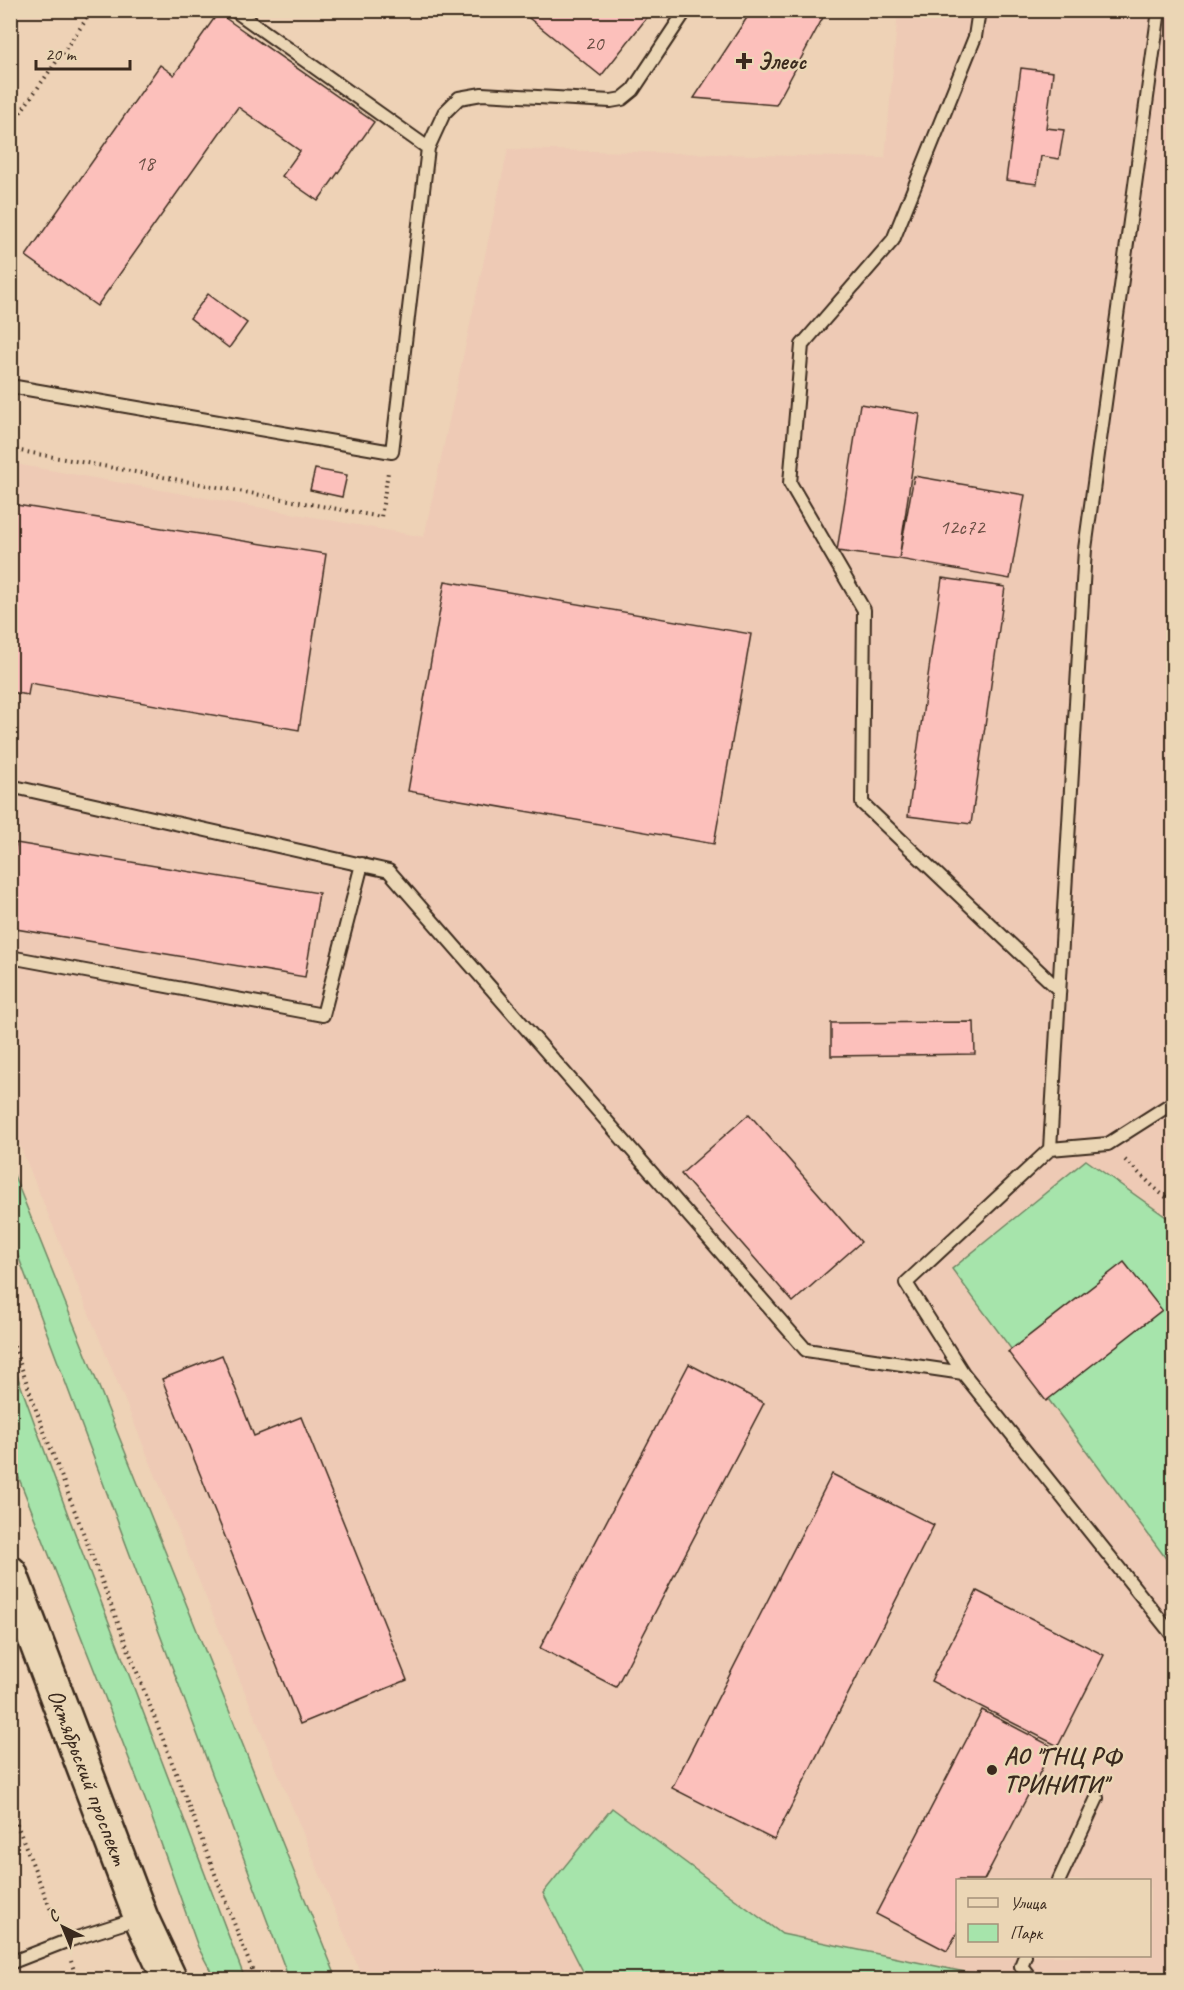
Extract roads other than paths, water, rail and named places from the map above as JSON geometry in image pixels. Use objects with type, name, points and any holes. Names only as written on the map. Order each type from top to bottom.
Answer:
[{"type":"main road","name":"Октябрьский проспект","points":[[10,1573],[141,1918],[170,1980]]},
{"type":"lane","points":[[234,10],[428,148]]},
{"type":"lane","points":[[10,386],[392,452],[428,148],[444,113],[459,98],[482,94],[611,101],[622,99],[633,90],[686,10]]},
{"type":"lane","points":[[978,10],[975,37],[893,240],[802,345],[790,483],[864,610],[862,803],[1059,990]]},
{"type":"lane","points":[[1050,1149],[1085,549],[1159,10]]},
{"type":"lane","points":[[10,786],[389,871],[806,1350],[963,1373]]},
{"type":"lane","points":[[10,957],[323,1015],[363,864]]},
{"type":"lane","points":[[1173,1102],[1108,1143],[1050,1149],[906,1283],[963,1373],[1173,1637]]},
{"type":"lane","points":[[1060,1879],[1097,1798]]},
{"type":"lane","points":[[10,1963],[64,1942],[141,1918]]},
{"type":"lane","points":[[1025,1957],[1021,1966],[1032,1980]]},
{"type":"place","name":"Элеос","points":[[744,61]]},
{"type":"place","name":"АО \"ГНЦ РФ ТРИНИТИ\"","points":[[992,1770]]}]
